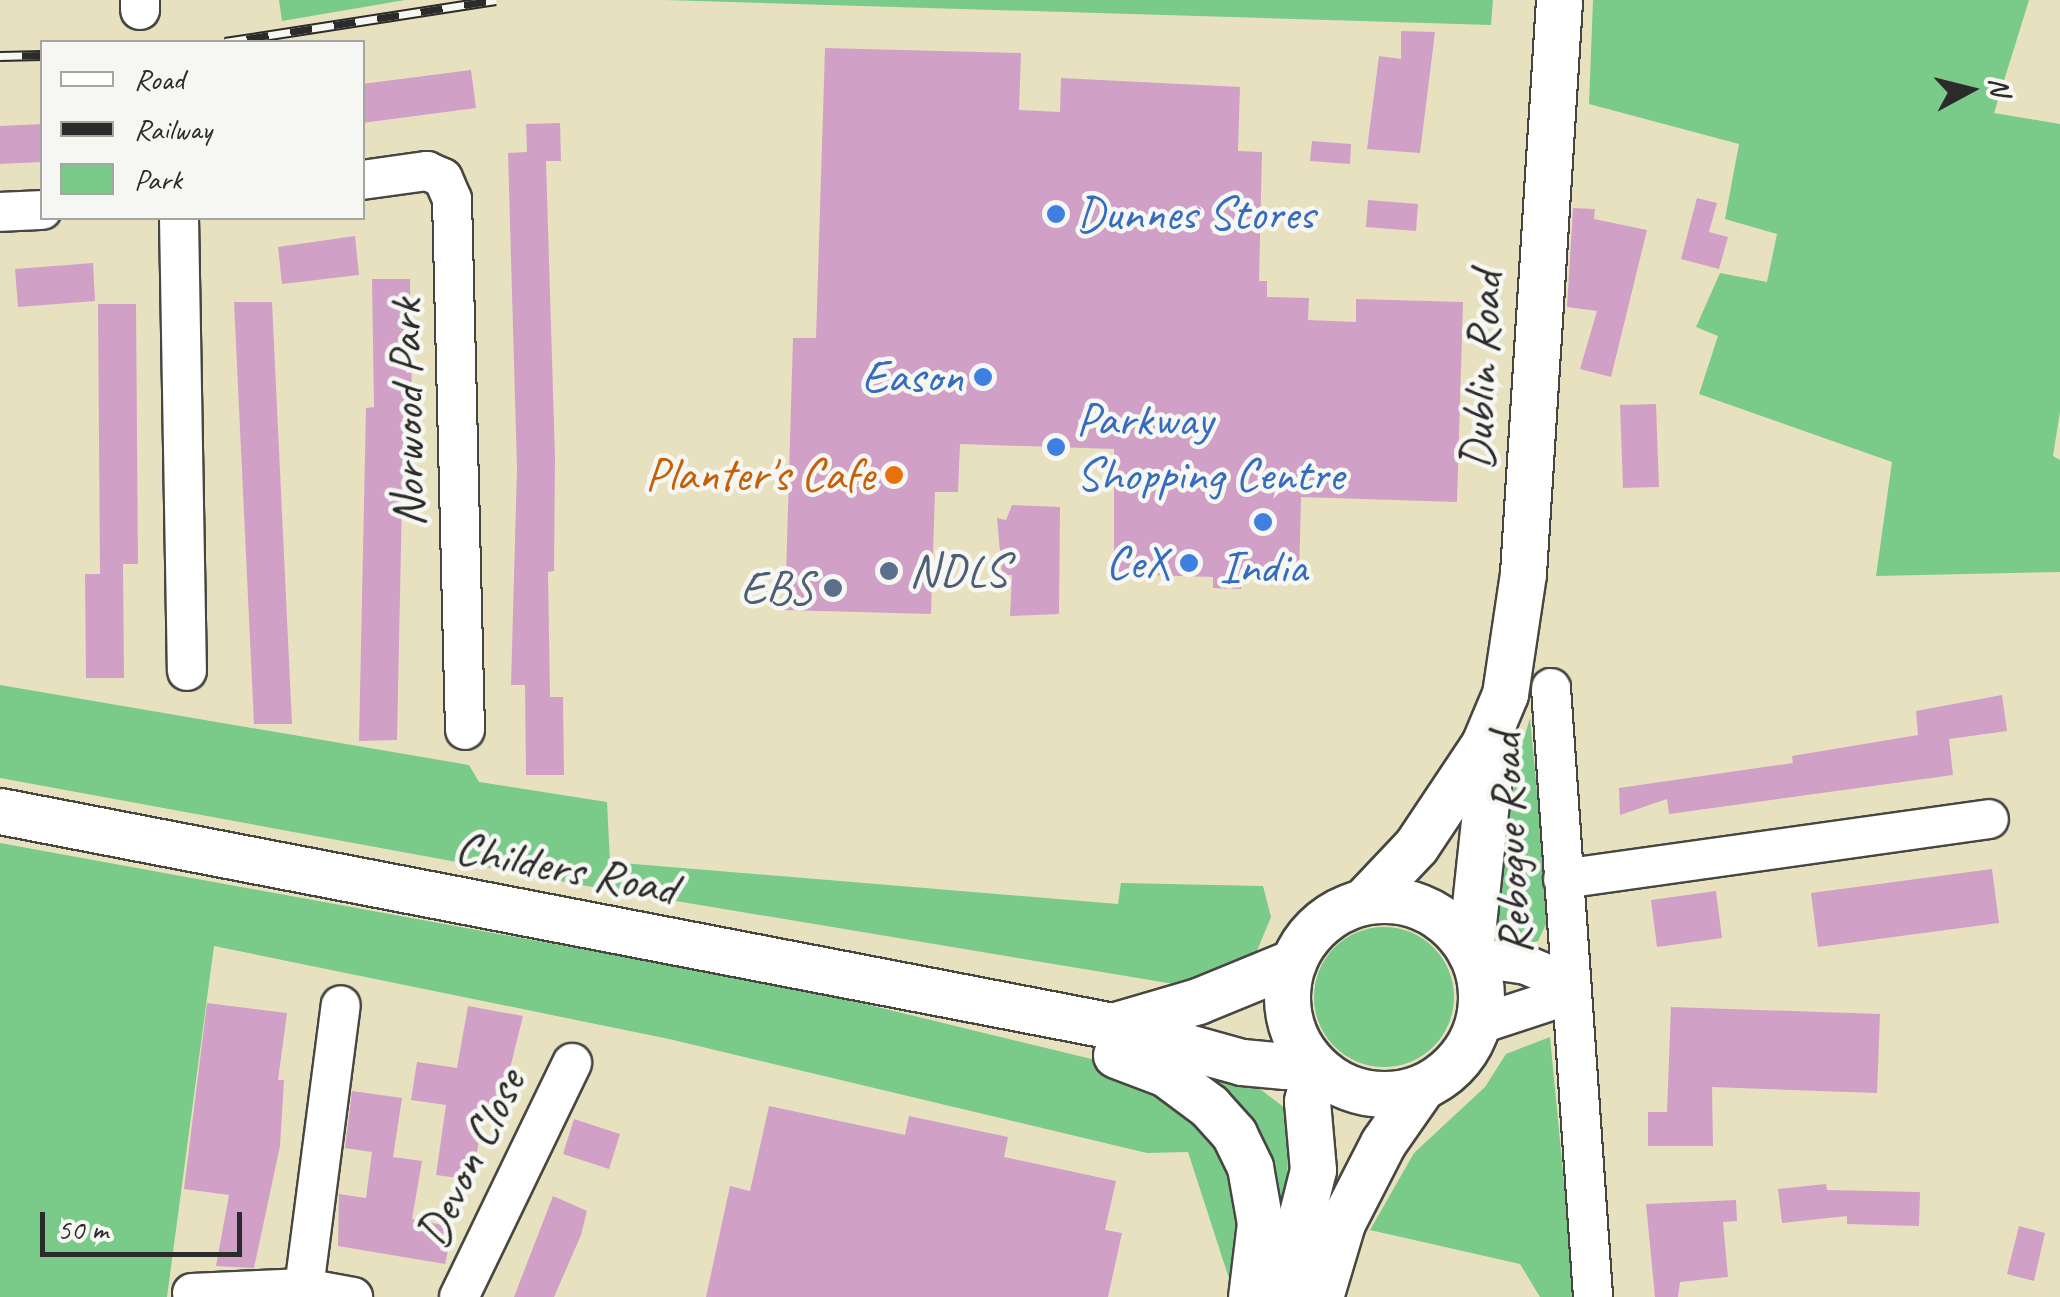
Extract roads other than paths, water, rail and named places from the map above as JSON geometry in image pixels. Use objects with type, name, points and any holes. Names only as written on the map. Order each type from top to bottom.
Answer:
[{"type":"main road","name":"Dublin Road","points":[[1484,744],[1517,636],[1559,0]]},
{"type":"main road","points":[[1422,1087],[1366,1094],[1312,1064],[1292,1030],[1287,996],[1292,962],[1330,916],[1364,901],[1416,846],[1484,744]]},
{"type":"main road","points":[[1472,954],[1488,783],[1484,744]]},
{"type":"main road","name":"Childers Road","points":[[0,811],[1093,1024],[1242,1062],[1312,1064]]},
{"type":"main road","points":[[1320,1297],[1342,1222],[1383,1143],[1422,1087],[1446,1072],[1478,1025],[1482,990],[1472,954],[1456,931],[1426,909],[1364,901]]},
{"type":"main road","name":"Childers Road","points":[[1093,1024],[1198,1001],[1292,962]]},
{"type":"main road","points":[[1093,1024],[1108,1052],[1166,1074],[1209,1106],[1234,1134],[1250,1167],[1260,1223],[1251,1297]]},
{"type":"main road","points":[[1281,1297],[1313,1170],[1307,1101],[1312,1064]]},
{"type":"street","name":"Norwood Park","points":[[365,180],[427,171],[443,178],[452,200],[465,730]]},
{"type":"street","points":[[0,212],[40,210]]},
{"type":"street","points":[[179,220],[187,671]]},
{"type":"street","name":"Rebogue Road","points":[[1551,688],[1569,995],[1593,1297]]},
{"type":"street","points":[[1562,879],[1989,819]]},
{"type":"street","name":"Rebogue Road","points":[[1472,954],[1526,965],[1557,978],[1569,995]]},
{"type":"street","name":"Rebogue Road","points":[[1478,1025],[1569,995]]},
{"type":"street","points":[[304,1288],[341,1005]]},
{"type":"street","name":"Devon Close","points":[[458,1297],[572,1063]]},
{"type":"street","points":[[192,1293],[304,1288],[353,1297]]},
{"type":"railway","points":[[238,40],[496,0]]},
{"type":"railway","points":[[0,56],[40,55]]},
{"type":"place","name":"Dunnes Stores","points":[[1056,214]]},
{"type":"place","name":"Eason","points":[[983,377]]},
{"type":"place","name":"Parkway Shopping Centre","points":[[1056,447]]},
{"type":"place","name":"Planter's Cafe","points":[[894,475]]},
{"type":"place","name":"India","points":[[1263,522]]},
{"type":"place","name":"CeX","points":[[1189,563]]},
{"type":"place","name":"NDLS","points":[[889,571]]},
{"type":"place","name":"EBS","points":[[833,588]]}]
